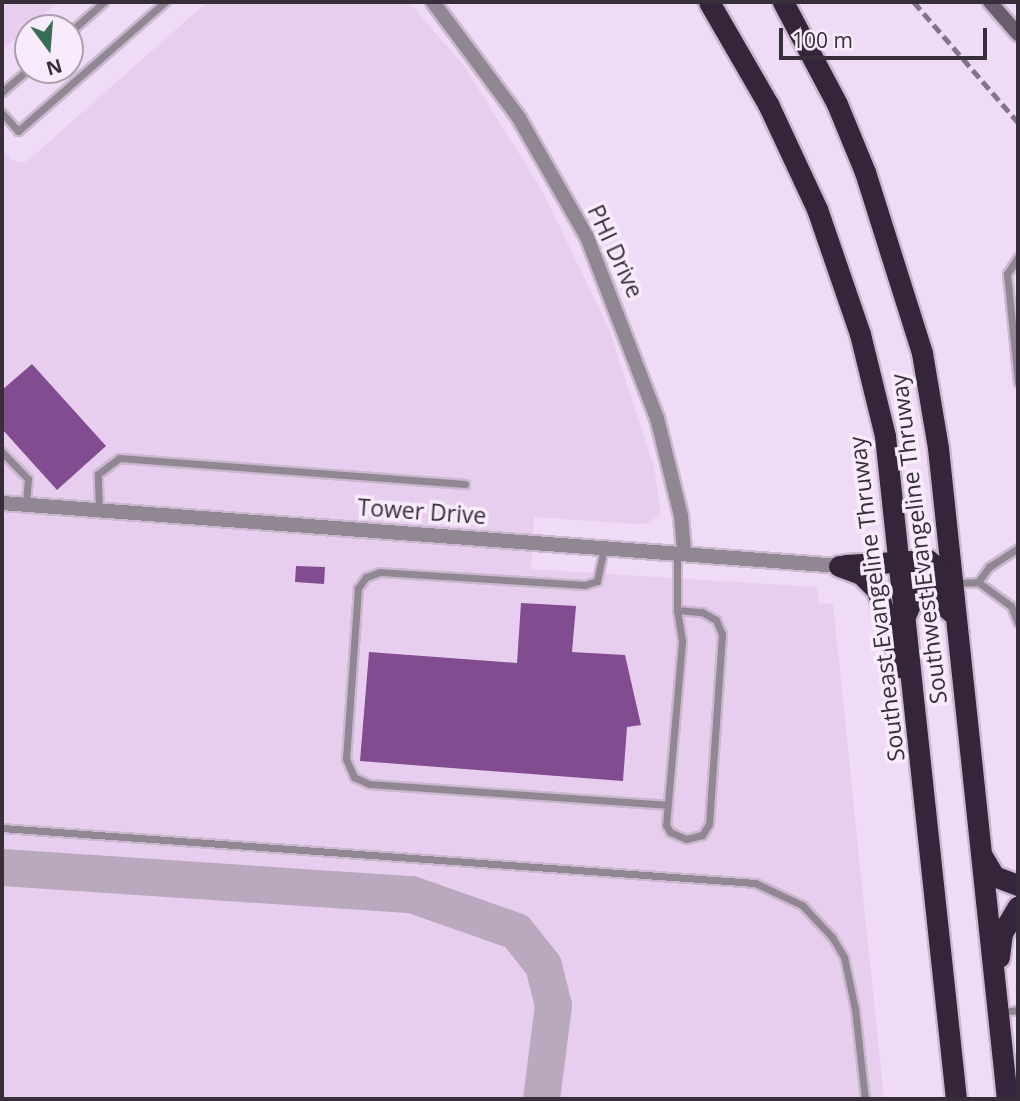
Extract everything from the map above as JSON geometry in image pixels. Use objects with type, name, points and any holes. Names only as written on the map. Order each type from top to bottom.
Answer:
[{"type":"highway","name":"Southeast Evangeline Thruway","points":[[709,2],[790,147],[857,324],[885,436],[901,561],[956,1099]]},
{"type":"highway","name":"Southwest Evangeline Thruway","points":[[783,2],[838,104],[905,289],[934,422],[980,852],[1008,1011]]},
{"type":"highway","points":[[839,566],[925,559],[936,565],[954,622]]},
{"type":"highway","points":[[839,566],[865,577],[881,597],[918,733]]},
{"type":"highway","points":[[906,614],[912,600],[923,595],[934,597],[954,622]]},
{"type":"highway","points":[[980,852],[994,876],[1018,885]]},
{"type":"highway","points":[[1007,1099],[1008,1011],[999,948],[1008,918],[1018,906]]},
{"type":"street","name":"PHI Drive","points":[[433,2],[519,118],[592,248],[657,418],[681,516],[681,553]]},
{"type":"street","points":[[990,2],[1018,34]]},
{"type":"street","name":"Tower Drive","points":[[2,503],[839,566]]},
{"type":"lane","points":[[84,20],[104,2]]},
{"type":"lane","points":[[2,113],[18,131],[165,2]]},
{"type":"lane","points":[[1018,257],[1007,274],[1018,382]]},
{"type":"lane","points":[[2,452],[28,479],[26,505]]},
{"type":"lane","points":[[99,510],[98,474],[119,458],[465,484]]},
{"type":"lane","points":[[604,547],[597,580],[584,585],[380,572],[366,577],[358,588],[346,759],[354,777],[369,784],[666,805]]},
{"type":"lane","points":[[978,582],[989,567],[1018,548]]},
{"type":"lane","points":[[677,610],[702,612],[716,620],[722,634],[709,824],[702,835],[686,839],[670,832],[666,805],[682,641],[677,610],[681,553]]},
{"type":"lane","points":[[952,583],[978,582],[1011,606],[1018,623]]},
{"type":"lane","points":[[2,828],[755,883],[802,905],[832,937],[844,957],[855,1009],[864,1099]]},
{"type":"shaded area","points":[[2,2],[58,2],[44,14],[14,14],[14,40],[2,50]]},
{"type":"shaded area","points":[[207,2],[409,2],[464,66],[542,190],[609,329],[654,467],[661,513],[649,523],[636,524],[534,517],[531,569],[817,587],[819,604],[833,603],[884,1099],[2,1099],[2,148],[12,160],[25,163]]},
{"type":"building","points":[[32,364],[106,446],[57,490],[2,429],[2,390]]},
{"type":"building","points":[[296,566],[325,567],[324,584],[295,582]]},
{"type":"building","points":[[521,603],[576,606],[572,652],[625,655],[641,725],[627,727],[623,781],[360,761],[369,652],[517,663]]},
{"type":"taxiway","points":[[2,867],[411,894],[516,931],[543,965],[553,1005],[541,1099]]},
{"type":"railway","points":[[914,2],[1018,122]]}]
